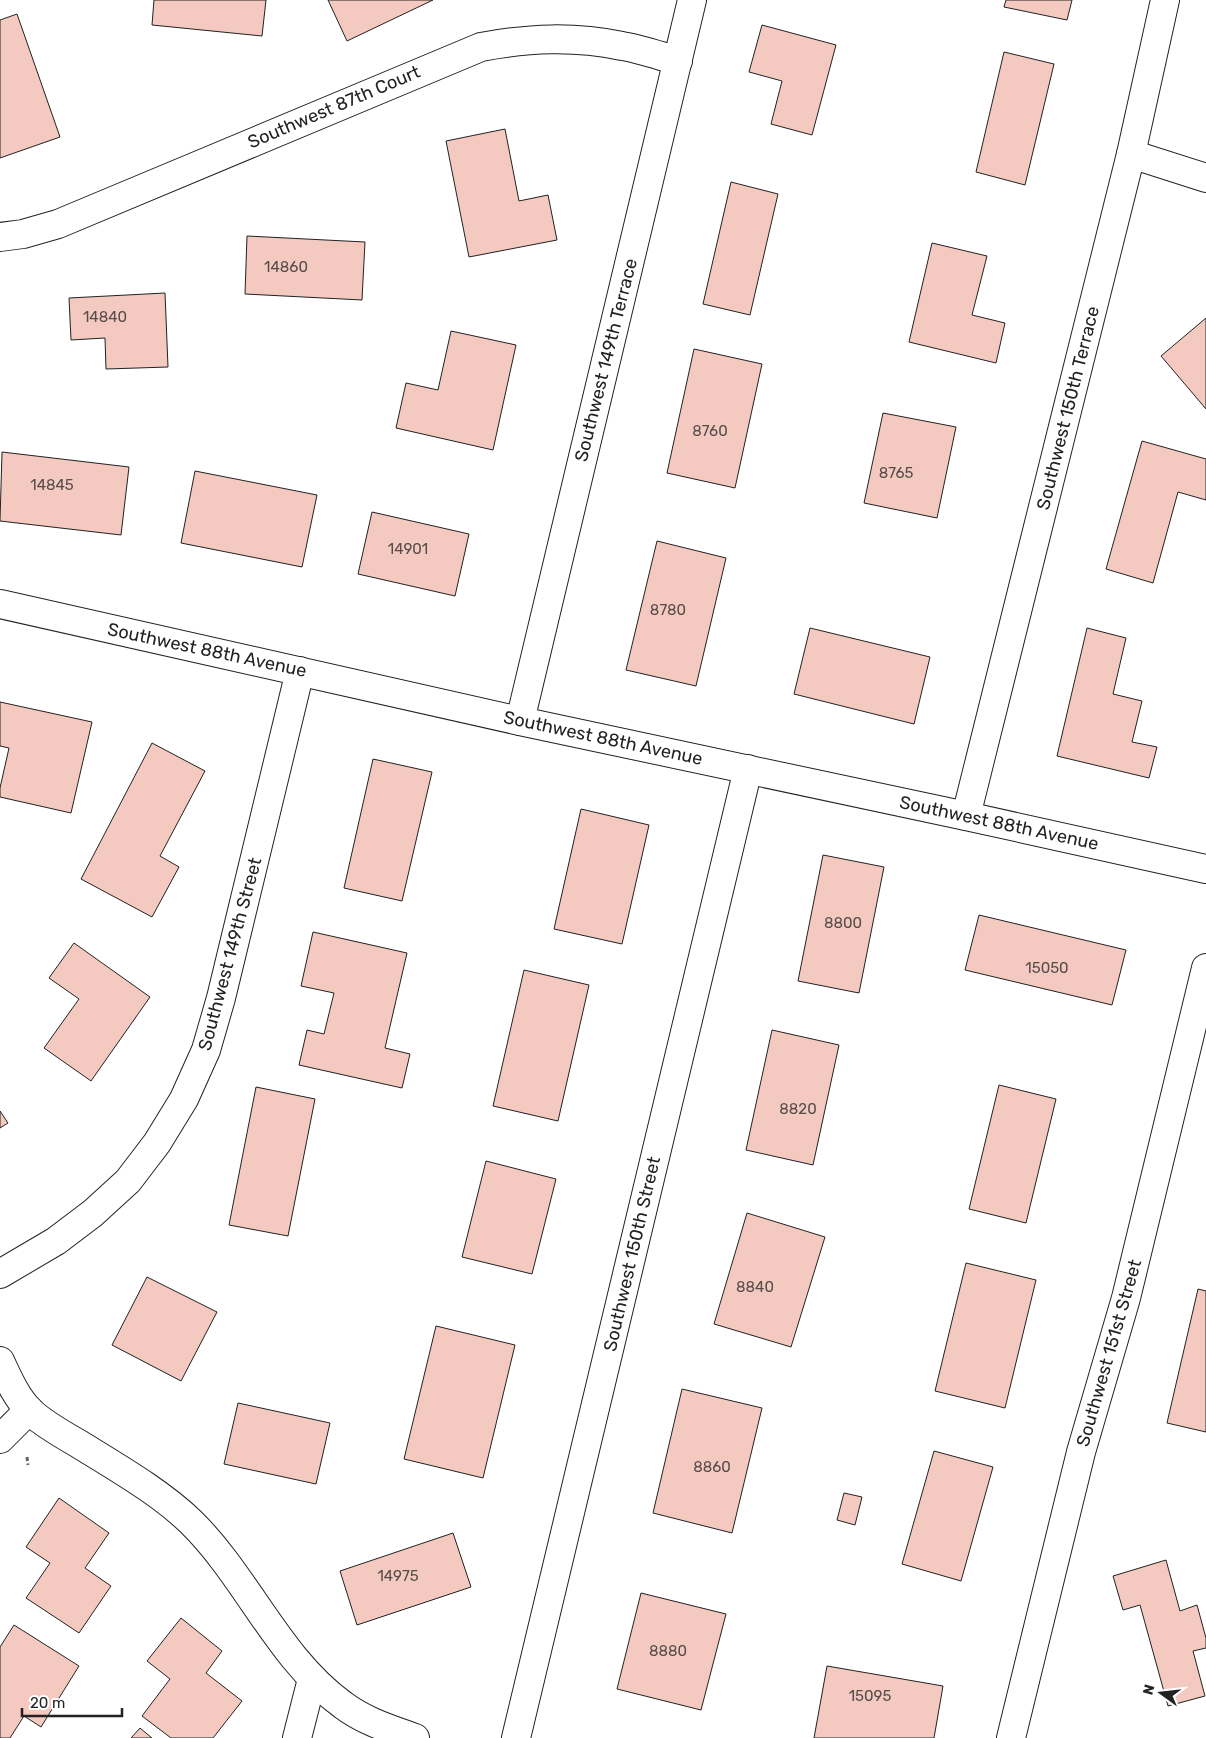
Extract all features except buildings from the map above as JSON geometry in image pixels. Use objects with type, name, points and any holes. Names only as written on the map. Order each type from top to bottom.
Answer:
[{"type":"street","name":"Southwest 149th Terrace","points":[[520,721],[692,0]]},
{"type":"street","name":"Southwest 150th Terrace","points":[[966,816],[1131,154],[1165,0]]},
{"type":"street","name":"Southwest 87th Court","points":[[0,237],[23,234],[58,224],[388,84],[481,47],[519,40],[556,38],[586,40],[623,46],[678,61]]},
{"type":"street","points":[[1131,154],[1206,178]]},
{"type":"street","name":"Southwest 88th Avenue","points":[[0,604],[520,721],[1206,869]]},
{"type":"street","name":"Southwest 149th Street","points":[[0,1274],[56,1241],[93,1213],[128,1181],[158,1143],[184,1099],[206,1050],[221,998],[300,671]]},
{"type":"street","name":"Southwest 150th Street","points":[[516,1738],[748,769]]},
{"type":"street","name":"Southwest 151st Street","points":[[1011,1738],[1081,1452],[1126,1298],[1206,968]]},
{"type":"street","points":[[0,1361],[13,1387],[29,1410],[64,1435],[126,1473],[190,1520],[214,1546],[237,1576],[273,1632],[312,1678],[343,1705],[370,1721],[415,1738]]},
{"type":"street","points":[[0,1439],[29,1410]]},
{"type":"street","points":[[297,1738],[312,1678]]}]
